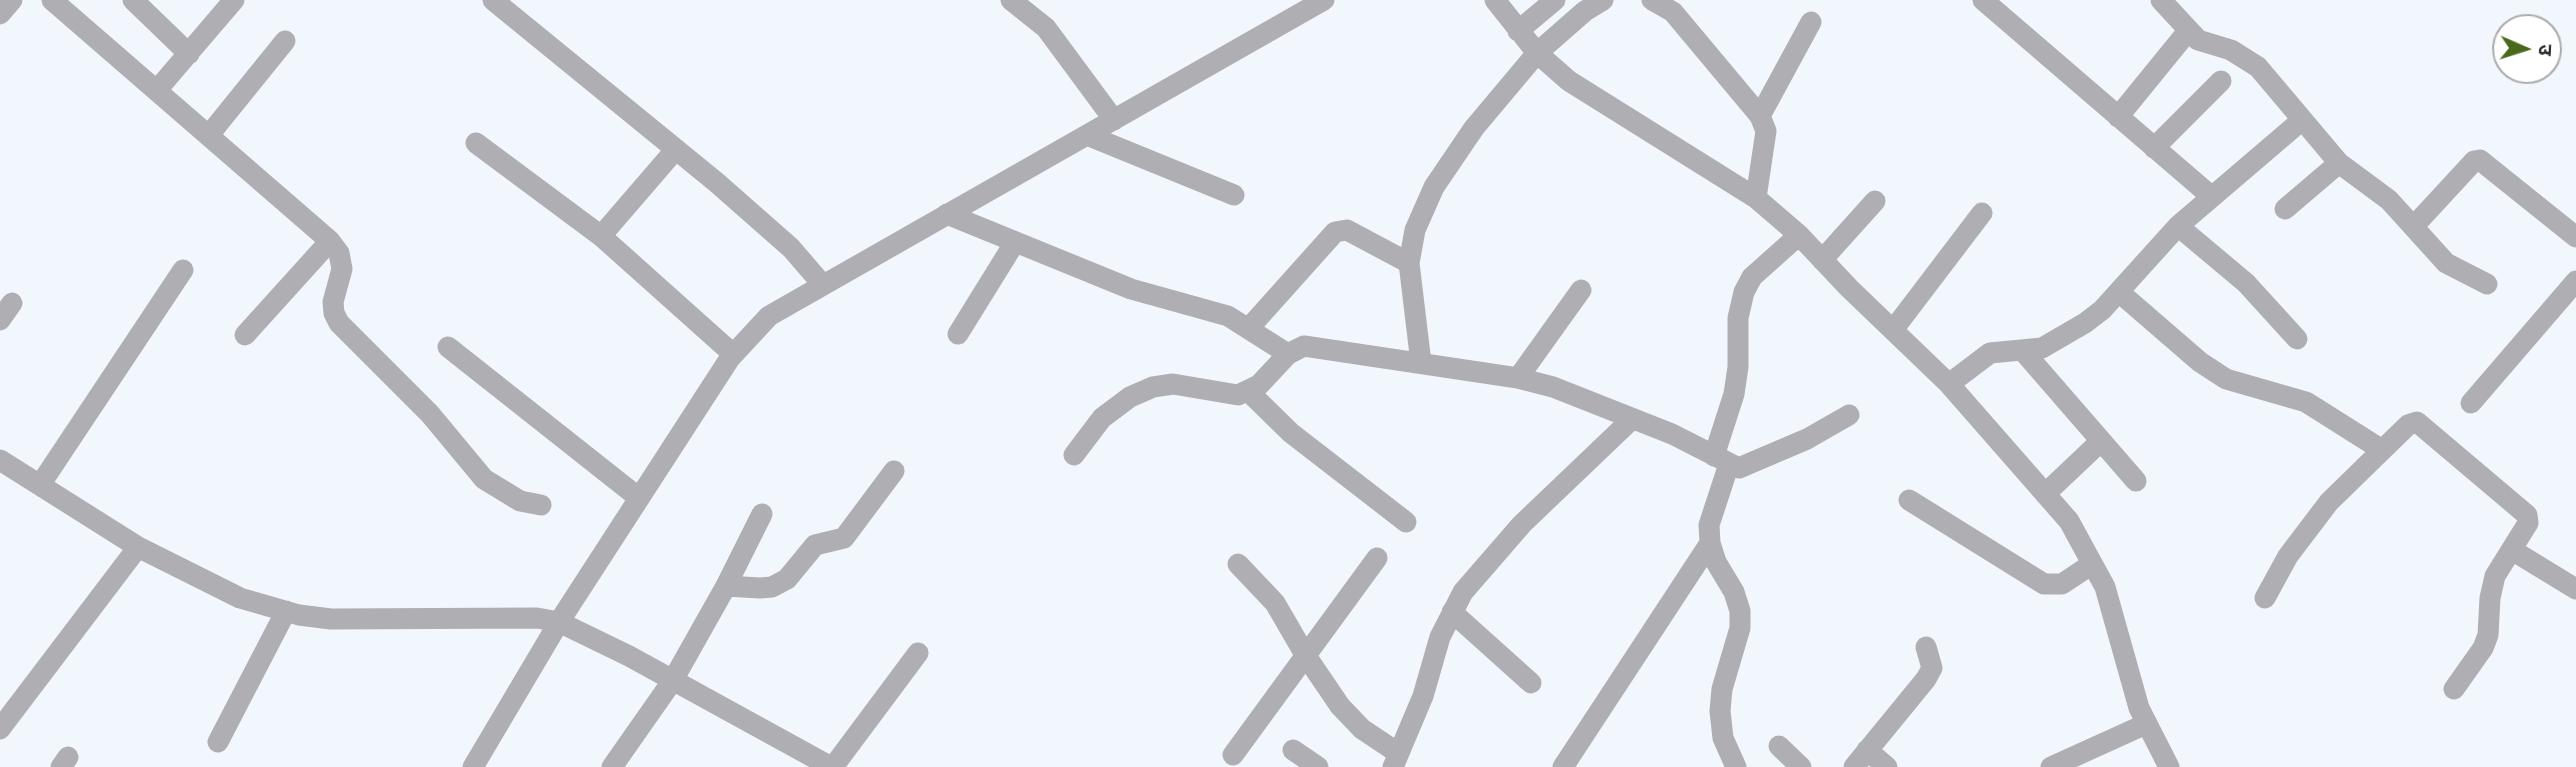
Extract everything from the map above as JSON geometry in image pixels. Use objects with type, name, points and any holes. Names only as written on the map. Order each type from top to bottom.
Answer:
[{"type":"street","points":[[0,14],[12,0]]},
{"type":"street","points":[[51,0],[330,241],[339,253],[342,269],[333,302],[339,323],[430,414],[484,479],[520,500],[541,505]]},
{"type":"street","points":[[133,0],[189,54]]},
{"type":"street","points":[[157,90],[234,0]]},
{"type":"street","points":[[493,0],[676,149],[792,248],[822,284]]},
{"type":"street","points":[[1011,0],[1046,28],[1114,120]]},
{"type":"street","points":[[473,767],[559,622],[733,354],[769,316],[1324,0]]},
{"type":"street","points":[[1496,0],[1537,54],[1569,81],[1756,198],[1799,235],[1949,384],[2069,521],[2105,587],[2146,724],[2169,767]]},
{"type":"street","points":[[1518,32],[1555,0]]},
{"type":"street","points":[[1420,363],[1409,263],[1415,230],[1434,187],[1474,128],[1537,54],[1585,11],[1603,0]]},
{"type":"street","points":[[1651,0],[1673,12],[1760,116],[1766,131],[1756,198]]},
{"type":"street","points":[[1983,0],[2212,197]]},
{"type":"street","points":[[2161,0],[2198,40],[2245,56],[2258,66],[2339,163],[2389,200],[2446,263],[2487,284]]},
{"type":"street","points":[[1760,116],[1811,22]]},
{"type":"street","points":[[2118,117],[2188,31]]},
{"type":"street","points":[[209,135],[285,41]]},
{"type":"street","points":[[2154,148],[2221,82]]},
{"type":"street","points":[[1949,384],[1990,354],[2042,348],[2085,323],[2119,292],[2153,250],[2178,226],[2302,120]]},
{"type":"street","points":[[1087,135],[1234,195]]},
{"type":"street","points":[[476,144],[601,236],[733,354]]},
{"type":"street","points":[[601,236],[676,149]]},
{"type":"street","points":[[2414,226],[2474,161],[2480,160],[2576,237]]},
{"type":"street","points":[[2285,209],[2339,163]]},
{"type":"street","points":[[1822,260],[1875,201]]},
{"type":"street","points":[[1893,330],[1982,213]]},
{"type":"street","points":[[947,214],[1131,289],[1228,316],[1287,354]]},
{"type":"street","points":[[2178,226],[2246,283],[2297,339]]},
{"type":"street","points":[[1249,328],[1335,232],[1347,230],[1409,263]]},
{"type":"street","points":[[1735,767],[1723,738],[1720,712],[1722,689],[1740,628],[1740,611],[1734,592],[1716,562],[1710,543],[1709,525],[1738,368],[1738,318],[1744,292],[1752,277],[1799,235]]},
{"type":"street","points":[[245,335],[330,241]]},
{"type":"street","points":[[958,334],[1015,242]]},
{"type":"street","points":[[40,485],[183,270]]},
{"type":"street","points":[[2471,403],[2576,281]]},
{"type":"street","points":[[1518,378],[1581,290]]},
{"type":"street","points":[[2119,292],[2200,362],[2226,379],[2306,402],[2382,450]]},
{"type":"street","points":[[1074,455],[1102,418],[1130,397],[1153,387],[1173,384],[1238,396],[1249,392],[1287,354],[1304,346],[1518,378],[1553,387],[1672,434],[1739,468],[1747,467],[1807,439],[1849,415]]},
{"type":"street","points":[[448,347],[639,498]]},
{"type":"street","points":[[2024,352],[2136,481]]},
{"type":"street","points":[[1249,392],[1291,433],[1406,522]]},
{"type":"street","points":[[1238,564],[1275,603],[1304,653],[1340,706],[1395,760],[1423,696],[1440,637],[1463,592],[1522,524],[1632,419]]},
{"type":"street","points":[[2265,598],[2312,523],[2412,422],[2422,425],[2527,515],[2528,523],[2495,576],[2490,598],[2488,635],[2483,648],[2454,689]]},
{"type":"street","points":[[2045,494],[2101,441]]},
{"type":"street","points":[[0,460],[138,547],[240,598],[286,611],[331,619],[502,618],[559,622],[673,680],[828,767],[918,653]]},
{"type":"street","points":[[726,586],[772,587],[787,579],[815,545],[844,538],[894,471]]},
{"type":"street","points":[[1909,500],[2044,583],[2062,584],[2092,564]]},
{"type":"street","points":[[612,767],[673,680],[726,586],[762,514]]},
{"type":"street","points":[[1563,767],[1710,543]]},
{"type":"street","points":[[0,729],[138,547]]},
{"type":"street","points":[[2512,550],[2576,589]]},
{"type":"street","points":[[1233,755],[1304,653],[1377,558]]},
{"type":"street","points":[[218,742],[286,611]]},
{"type":"street","points":[[1452,612],[1531,683]]},
{"type":"street","points":[[1887,767],[1861,759],[1926,679],[1932,668],[1926,647]]},
{"type":"street","points":[[2051,767],[2146,724]]},
{"type":"street","points":[[1779,746],[1801,767]]},
{"type":"street","points":[[1293,750],[1318,767]]}]
